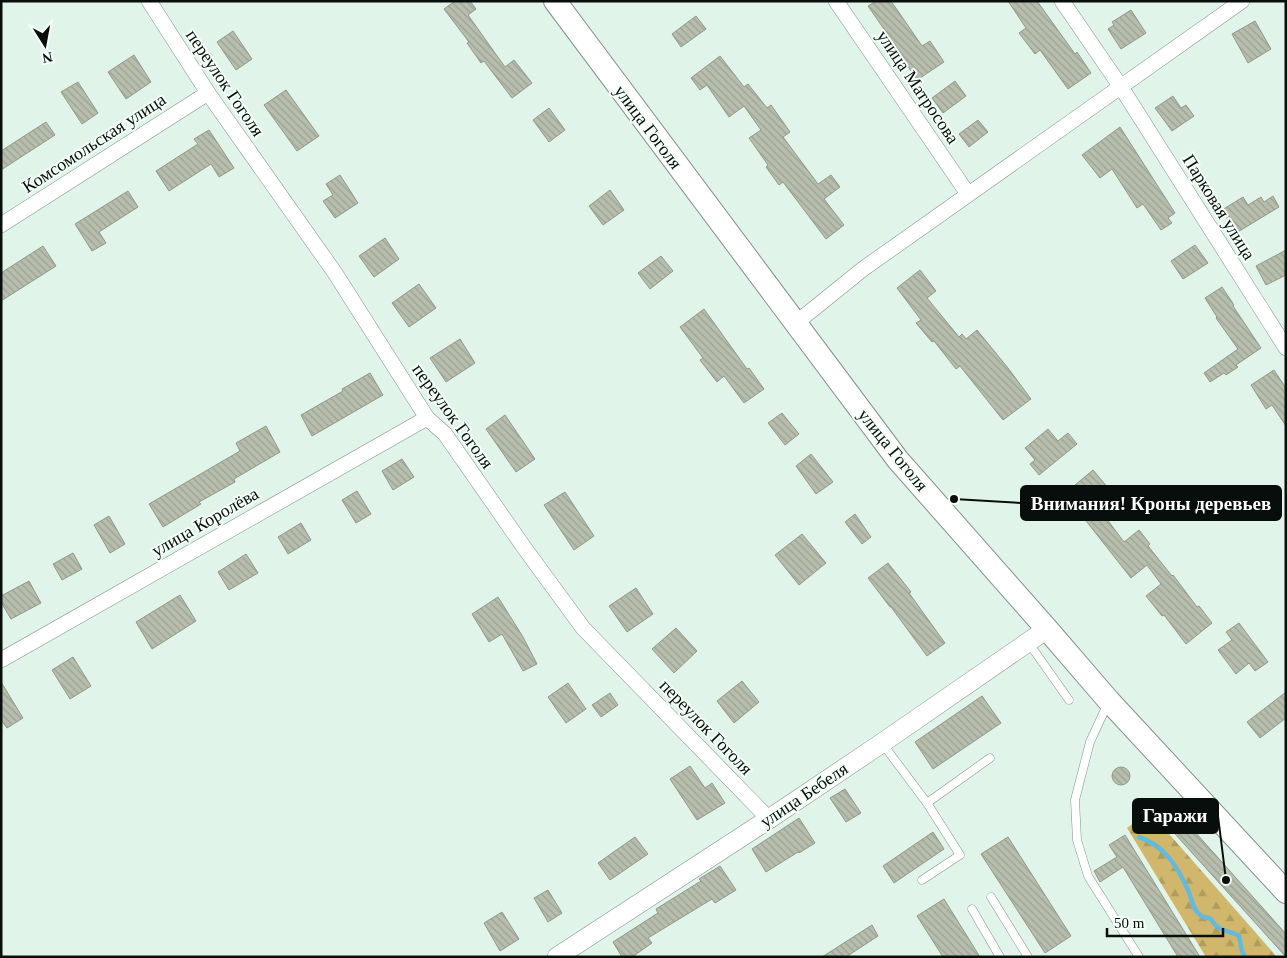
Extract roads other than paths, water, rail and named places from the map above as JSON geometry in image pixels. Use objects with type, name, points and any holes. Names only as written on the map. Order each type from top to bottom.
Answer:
[{"type":"main road","name":"улица Гоголя","points":[[555,1],[898,460],[1109,701],[1286,892]]},
{"type":"street","name":"переулок Гоголя","points":[[149,1],[208,93],[335,273],[426,418],[445,434],[517,538],[583,628],[770,819]]},
{"type":"street","name":"улица Матросова","points":[[836,1],[968,194]]},
{"type":"street","name":"Парковая улица","points":[[1062,1],[1121,87],[1286,348]]},
{"type":"street","points":[[796,323],[863,269],[1242,1]]},
{"type":"street","name":"Комсомольская улица","points":[[1,225],[208,93]]},
{"type":"street","name":"улица Королёва","points":[[1,660],[426,418]]},
{"type":"street","name":"улица Бебеля","points":[[557,957],[770,819],[1047,629]]},
{"type":"lane","points":[[1028,642],[1069,700]]},
{"type":"lane","points":[[1109,701],[1090,742],[1075,800],[1077,840],[1088,876],[1139,957]]},
{"type":"lane","points":[[882,743],[927,803],[960,855],[922,880]]},
{"type":"lane","points":[[927,803],[990,758]]},
{"type":"lane","points":[[991,897],[1028,957]]},
{"type":"lane","points":[[972,909],[1000,957]]},
{"type":"waterway","points":[[1139,837],[1163,851],[1175,865],[1184,881],[1197,913],[1202,917],[1211,919],[1220,929],[1239,936],[1241,949],[1245,957]]},
{"type":"place","name":"Внимания! Кроны деревьев","points":[[954,499]]},
{"type":"place","name":"Гаражи","points":[[1226,880]]}]
